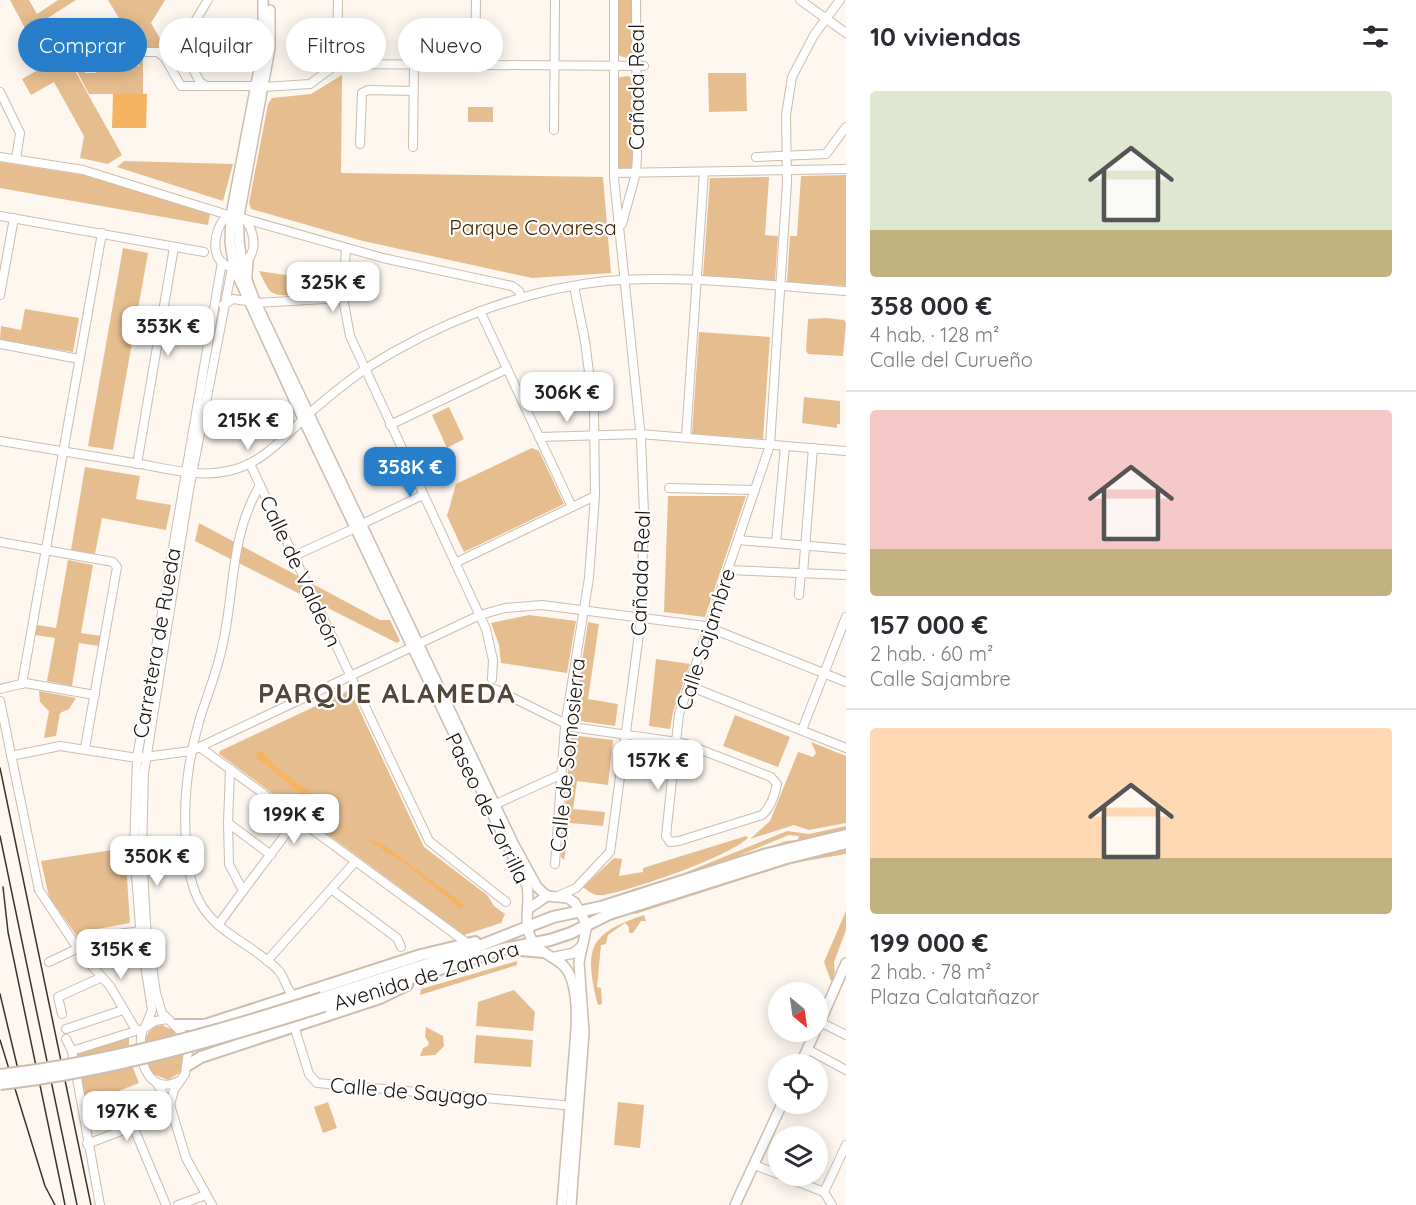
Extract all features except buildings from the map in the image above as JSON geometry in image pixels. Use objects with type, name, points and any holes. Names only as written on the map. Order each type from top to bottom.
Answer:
[{"type":"highway","name":"Avenida de Zamora","points":[[0,1084],[82,1072],[160,1056],[323,1002],[496,940],[578,907],[609,905],[766,854],[846,835]]},
{"type":"highway","name":"Avenida de Zamora","points":[[0,1075],[89,1062],[168,1045],[437,971],[503,949],[571,933],[609,914],[772,862],[846,843]]},
{"type":"highway","points":[[172,1022],[193,1027],[205,1025],[467,943],[496,940]]},
{"type":"highway","points":[[480,958],[520,950],[543,952]]},
{"type":"highway","points":[[188,1065],[214,1052],[380,998],[437,971]]},
{"type":"main road","points":[[260,87],[265,24],[263,0]]},
{"type":"main road","points":[[233,217],[270,48],[269,0]]},
{"type":"main road","name":"Paseo de Zorrilla","points":[[233,217],[239,265],[252,302],[527,886],[527,927],[534,943],[543,952],[555,957]]},
{"type":"main road","name":"Paseo de Zorrilla","points":[[239,265],[252,302]]},
{"type":"main road","name":"Paseo de Zorrilla","points":[[416,647],[529,874],[537,887],[547,896]]},
{"type":"main road","name":"Paseo de Zorrilla","points":[[528,909],[547,896],[558,896],[578,907]]},
{"type":"main road","points":[[571,1205],[584,1032],[579,968],[587,925],[578,907]]},
{"type":"main road","points":[[555,957],[574,953],[582,946]]},
{"type":"main road","points":[[555,957],[565,967],[572,982],[576,1027],[562,1205]]},
{"type":"main road","points":[[828,1008],[843,980],[846,963]]},
{"type":"main road","points":[[805,1054],[810,1042]]},
{"type":"main road","points":[[735,1205],[777,1114]]},
{"type":"street","points":[[197,18],[208,0]]},
{"type":"street","points":[[338,0],[338,18]]},
{"type":"street","points":[[476,0],[476,18]]},
{"type":"street","points":[[554,130],[555,0]]},
{"type":"street","name":"Cañada Real","points":[[558,896],[576,888],[610,852],[641,619],[644,513],[632,334],[624,281],[614,173],[612,67],[614,0]]},
{"type":"street","name":"Cañada Real","points":[[621,243],[622,221],[636,173],[641,66],[636,0]]},
{"type":"street","points":[[800,0],[846,33]]},
{"type":"street","name":"Calle Sajambre","points":[[677,742],[771,777],[777,784],[766,811],[762,815],[679,841],[667,840],[679,714],[770,444],[788,170],[786,115],[792,77],[798,61],[840,0]]},
{"type":"street","points":[[503,65],[641,66]]},
{"type":"street","points":[[172,72],[181,86],[260,87],[310,84],[326,72]]},
{"type":"street","points":[[193,72],[206,86]]},
{"type":"street","points":[[413,147],[414,72]]},
{"type":"street","points":[[360,144],[362,93],[368,90],[413,92]]},
{"type":"street","points":[[0,92],[20,133],[16,159]]},
{"type":"street","points":[[756,157],[826,154],[846,126]]},
{"type":"street","points":[[0,157],[101,175],[233,217],[346,249],[512,286],[519,291],[521,297]]},
{"type":"street","points":[[614,173],[846,169]]},
{"type":"street","points":[[686,437],[704,171]]},
{"type":"street","points":[[0,216],[204,252]]},
{"type":"street","points":[[233,217],[254,240]]},
{"type":"street","points":[[233,217],[214,240],[215,250],[222,262],[239,265]]},
{"type":"street","points":[[0,295],[14,218]]},
{"type":"street","name":"Carretera de Rueda","points":[[189,473],[224,305],[239,265],[253,251],[254,240],[264,226]]},
{"type":"street","points":[[22,684],[102,233]]},
{"type":"street","points":[[137,464],[174,247]]},
{"type":"street","points":[[346,249],[343,298],[350,336],[480,615],[490,642],[493,660],[492,679]]},
{"type":"street","name":"Carretera de Rueda","points":[[142,1028],[152,1010],[140,931],[134,850],[141,758],[222,262]]},
{"type":"street","points":[[0,441],[189,473],[229,471],[250,464],[277,445],[306,417],[364,370],[413,342],[480,311],[521,297],[574,286],[624,281],[697,281],[846,291]]},
{"type":"street","name":"Calle de Somosierra","points":[[555,864],[566,725],[593,542],[595,496],[595,435],[590,375],[574,286]]},
{"type":"street","points":[[224,305],[233,299],[252,302],[343,298]]},
{"type":"street","points":[[480,311],[572,507]]},
{"type":"street","points":[[0,344],[79,359]]},
{"type":"street","points":[[390,424],[507,369]]},
{"type":"street","points":[[539,436],[640,434],[846,451]]},
{"type":"street","points":[[776,543],[784,446]]},
{"type":"street","points":[[799,595],[813,448]]},
{"type":"street","name":"Calle de Valdeón","points":[[250,464],[429,841],[506,902]]},
{"type":"street","points":[[260,485],[250,503],[239,537],[231,576],[230,615],[191,751],[185,812],[188,867],[200,904],[218,925],[281,973],[288,990],[294,996]]},
{"type":"street","points":[[669,488],[755,490]]},
{"type":"street","points":[[294,556],[423,495]]},
{"type":"street","points":[[455,563],[595,496]]},
{"type":"street","points":[[738,540],[846,549]]},
{"type":"street","points":[[0,542],[115,564],[117,569],[85,748]]},
{"type":"street","points":[[728,570],[846,575]]},
{"type":"street","points":[[11,756],[60,746],[141,758],[191,751],[480,615],[527,604],[708,627],[846,682]]},
{"type":"street","points":[[802,730],[845,623]]},
{"type":"street","points":[[0,689],[22,684],[95,695]]},
{"type":"street","points":[[689,686],[846,748]]},
{"type":"street","points":[[495,689],[566,725],[677,742]]},
{"type":"street","points":[[0,700],[36,880],[43,899],[102,977],[123,1010],[142,1028]]},
{"type":"street","points":[[201,748],[467,943]]},
{"type":"street","name":"Carretera de Rueda","points":[[141,758],[146,924],[157,1001],[172,1022]]},
{"type":"street","points":[[230,769],[229,864],[243,891]]},
{"type":"street","points":[[494,805],[562,774]]},
{"type":"street","points":[[218,925],[297,819]]},
{"type":"street","points":[[228,823],[271,855]]},
{"type":"street","points":[[267,961],[355,862]]},
{"type":"street","points":[[576,888],[578,907]]},
{"type":"street","points":[[331,889],[397,938],[401,947]]},
{"type":"street","points":[[49,962],[104,936],[140,931]]},
{"type":"street","points":[[62,1014],[58,997],[102,977]]},
{"type":"street","points":[[66,1029],[123,1010]]},
{"type":"street","points":[[72,1051],[142,1028],[172,1022],[187,1043],[188,1065],[170,1108],[87,1144]]},
{"type":"street","name":"Calle de Sayago","points":[[294,1026],[309,1074],[317,1083],[564,1105]]},
{"type":"street","points":[[142,1028],[139,1044],[145,1070],[156,1082],[170,1108],[186,1158],[212,1205]]},
{"type":"street","points":[[828,1028],[846,1035]]},
{"type":"street","points":[[66,1039],[72,1051],[87,1144],[100,1205]]},
{"type":"street","points":[[807,1049],[846,1070]]},
{"type":"street","points":[[156,1082],[168,1085],[180,1080]]},
{"type":"street","points":[[133,1126],[166,1205]]},
{"type":"street","points":[[824,1192],[846,1145]]},
{"type":"street","points":[[754,1165],[768,1170]]},
{"type":"street","points":[[809,1186],[824,1192],[832,1205]]},
{"type":"street","points":[[178,1205],[206,1195]]},
{"type":"green space","points":[[10,0],[29,0],[37,14],[58,0],[76,0],[48,18],[20,18]]},
{"type":"green space","points":[[108,0],[165,0],[151,23],[159,37],[159,49],[147,49],[147,18],[119,18]]},
{"type":"green space","points":[[617,0],[635,0],[633,55],[627,58],[620,56],[617,51]]},
{"type":"green space","points":[[34,72],[76,72],[122,155],[108,164],[80,158],[84,136],[54,82],[31,95],[22,79]]},
{"type":"green space","points":[[77,72],[143,72],[143,94],[89,94]]},
{"type":"green space","points":[[708,73],[746,73],[747,111],[709,112]]},
{"type":"green space","name":"Parque Covaresa","points":[[342,75],[341,173],[603,177],[611,273],[532,278],[363,241],[251,209],[249,203],[268,104],[272,98],[311,94]]},
{"type":"green space","points":[[628,76],[633,79],[635,169],[617,169],[617,82],[620,77]]},
{"type":"green space","points":[[468,107],[493,107],[493,122],[468,122]]},
{"type":"green space","points":[[124,161],[233,164],[223,201],[117,167]]},
{"type":"green space","points":[[0,162],[90,176],[210,214],[208,225],[0,188]]},
{"type":"green space","points":[[846,175],[846,286],[787,282],[790,236],[797,236],[801,176]]},
{"type":"green space","points":[[769,177],[765,235],[778,236],[775,281],[703,276],[710,178]]},
{"type":"green space","points":[[123,248],[148,253],[113,450],[88,446]]},
{"type":"green space","points":[[259,271],[298,277],[298,295],[272,293]]},
{"type":"green space","points":[[25,309],[79,318],[73,352],[0,340],[1,326],[21,330]]},
{"type":"green space","points":[[808,319],[844,320],[846,323],[843,356],[808,354],[806,351]]},
{"type":"green space","points":[[699,332],[770,337],[763,439],[692,434]]},
{"type":"green space","points":[[804,397],[840,401],[840,424],[837,424],[837,428],[802,423]]},
{"type":"green space","points":[[449,407],[464,439],[447,448],[432,415]]},
{"type":"green space","points":[[532,448],[539,451],[564,504],[464,552],[447,516],[456,484]]},
{"type":"green space","points":[[85,467],[140,476],[136,499],[171,505],[166,530],[102,518],[95,554],[71,550]]},
{"type":"green space","points":[[668,496],[746,496],[705,617],[664,612]]},
{"type":"green space","points":[[199,523],[380,620],[390,620],[400,641],[397,643],[195,541]]},
{"type":"green space","points":[[68,560],[93,565],[81,633],[101,636],[99,646],[79,643],[72,686],[47,681],[55,638],[35,635],[37,625],[56,628]]},
{"type":"green space","points":[[529,615],[576,621],[567,673],[501,663],[499,645],[491,623]]},
{"type":"green space","points":[[588,622],[599,624],[588,699],[618,704],[615,726],[573,720]]},
{"type":"green space","points":[[656,659],[690,664],[673,712],[670,729],[649,726]]},
{"type":"green space","name":"PARQUE ALAMEDA","points":[[350,690],[424,847],[487,895],[494,906],[505,914],[501,923],[464,935],[219,754],[220,751]]},
{"type":"green space","points":[[39,691],[76,698],[69,709],[60,713],[56,736],[44,738],[49,711],[40,702]]},
{"type":"green space","points":[[735,715],[790,737],[778,767],[723,746]]},
{"type":"green space","points":[[571,735],[613,740],[608,785],[577,781],[573,809],[605,812],[603,826],[570,823],[564,860],[561,857]]},
{"type":"green space","points":[[811,742],[846,756],[846,823],[809,830],[794,825],[750,839],[770,821],[798,752],[813,757],[816,753]]},
{"type":"green space","points":[[846,826],[846,831],[731,862],[786,841],[798,840],[799,836],[789,835],[684,878],[629,895],[628,891],[682,874],[787,831],[809,834]]},
{"type":"green space","points":[[746,836],[748,838],[737,846],[701,863],[618,892],[604,895],[593,894],[583,887],[614,858],[622,859],[619,876],[643,872],[643,868]]},
{"type":"green space","points":[[125,848],[130,923],[97,929],[79,939],[49,897],[41,861]]},
{"type":"green space","points":[[846,850],[846,854],[794,863],[635,914],[633,910],[795,859]]},
{"type":"green space","points":[[846,911],[846,930],[834,962],[835,978],[831,981],[824,962]]},
{"type":"green space","points":[[644,915],[646,921],[641,921],[633,933],[629,933],[629,927],[625,923],[608,935],[606,944],[601,945],[597,987],[601,988],[602,1004],[598,1005],[591,970],[595,946],[611,929],[625,922]]},
{"type":"green space","points":[[517,961],[517,965],[420,995],[421,989]]},
{"type":"green space","points":[[514,990],[535,1012],[533,1031],[476,1026],[478,1002]]},
{"type":"green space","points":[[162,1025],[174,1031],[184,1058],[181,1072],[168,1080],[153,1074],[145,1053],[146,1038],[149,1032]]},
{"type":"green space","points":[[426,1027],[443,1036],[444,1046],[435,1055],[420,1056],[423,1048],[429,1043],[425,1037]]},
{"type":"green space","points":[[476,1035],[533,1040],[531,1067],[474,1063]]},
{"type":"green space","points":[[129,1037],[129,1058],[139,1083],[85,1104],[78,1055],[80,1050]]},
{"type":"green space","points":[[328,1102],[337,1128],[323,1133],[314,1107]]},
{"type":"green space","points":[[618,1102],[644,1105],[640,1148],[614,1145]]},
{"type":"shaded area","points":[[113,94],[147,94],[146,128],[112,128]]},
{"type":"shaded area","points":[[262,751],[277,768],[328,805],[340,824],[352,833],[341,827],[257,758],[256,753]]},
{"type":"shaded area","points":[[372,840],[384,845],[462,903],[464,907],[460,908],[407,865],[370,842]]},
{"type":"railway","points":[[0,768],[91,1205]]},
{"type":"railway","points":[[0,836],[77,1205]]},
{"type":"railway","points":[[3,887],[8,932],[65,1205]]},
{"type":"railway","points":[[0,994],[21,1082]]},
{"type":"railway","points":[[0,1040],[45,1186],[55,1205]]},
{"type":"district","name":"PARQUE ALAMEDA","points":[[387,693]]}]
